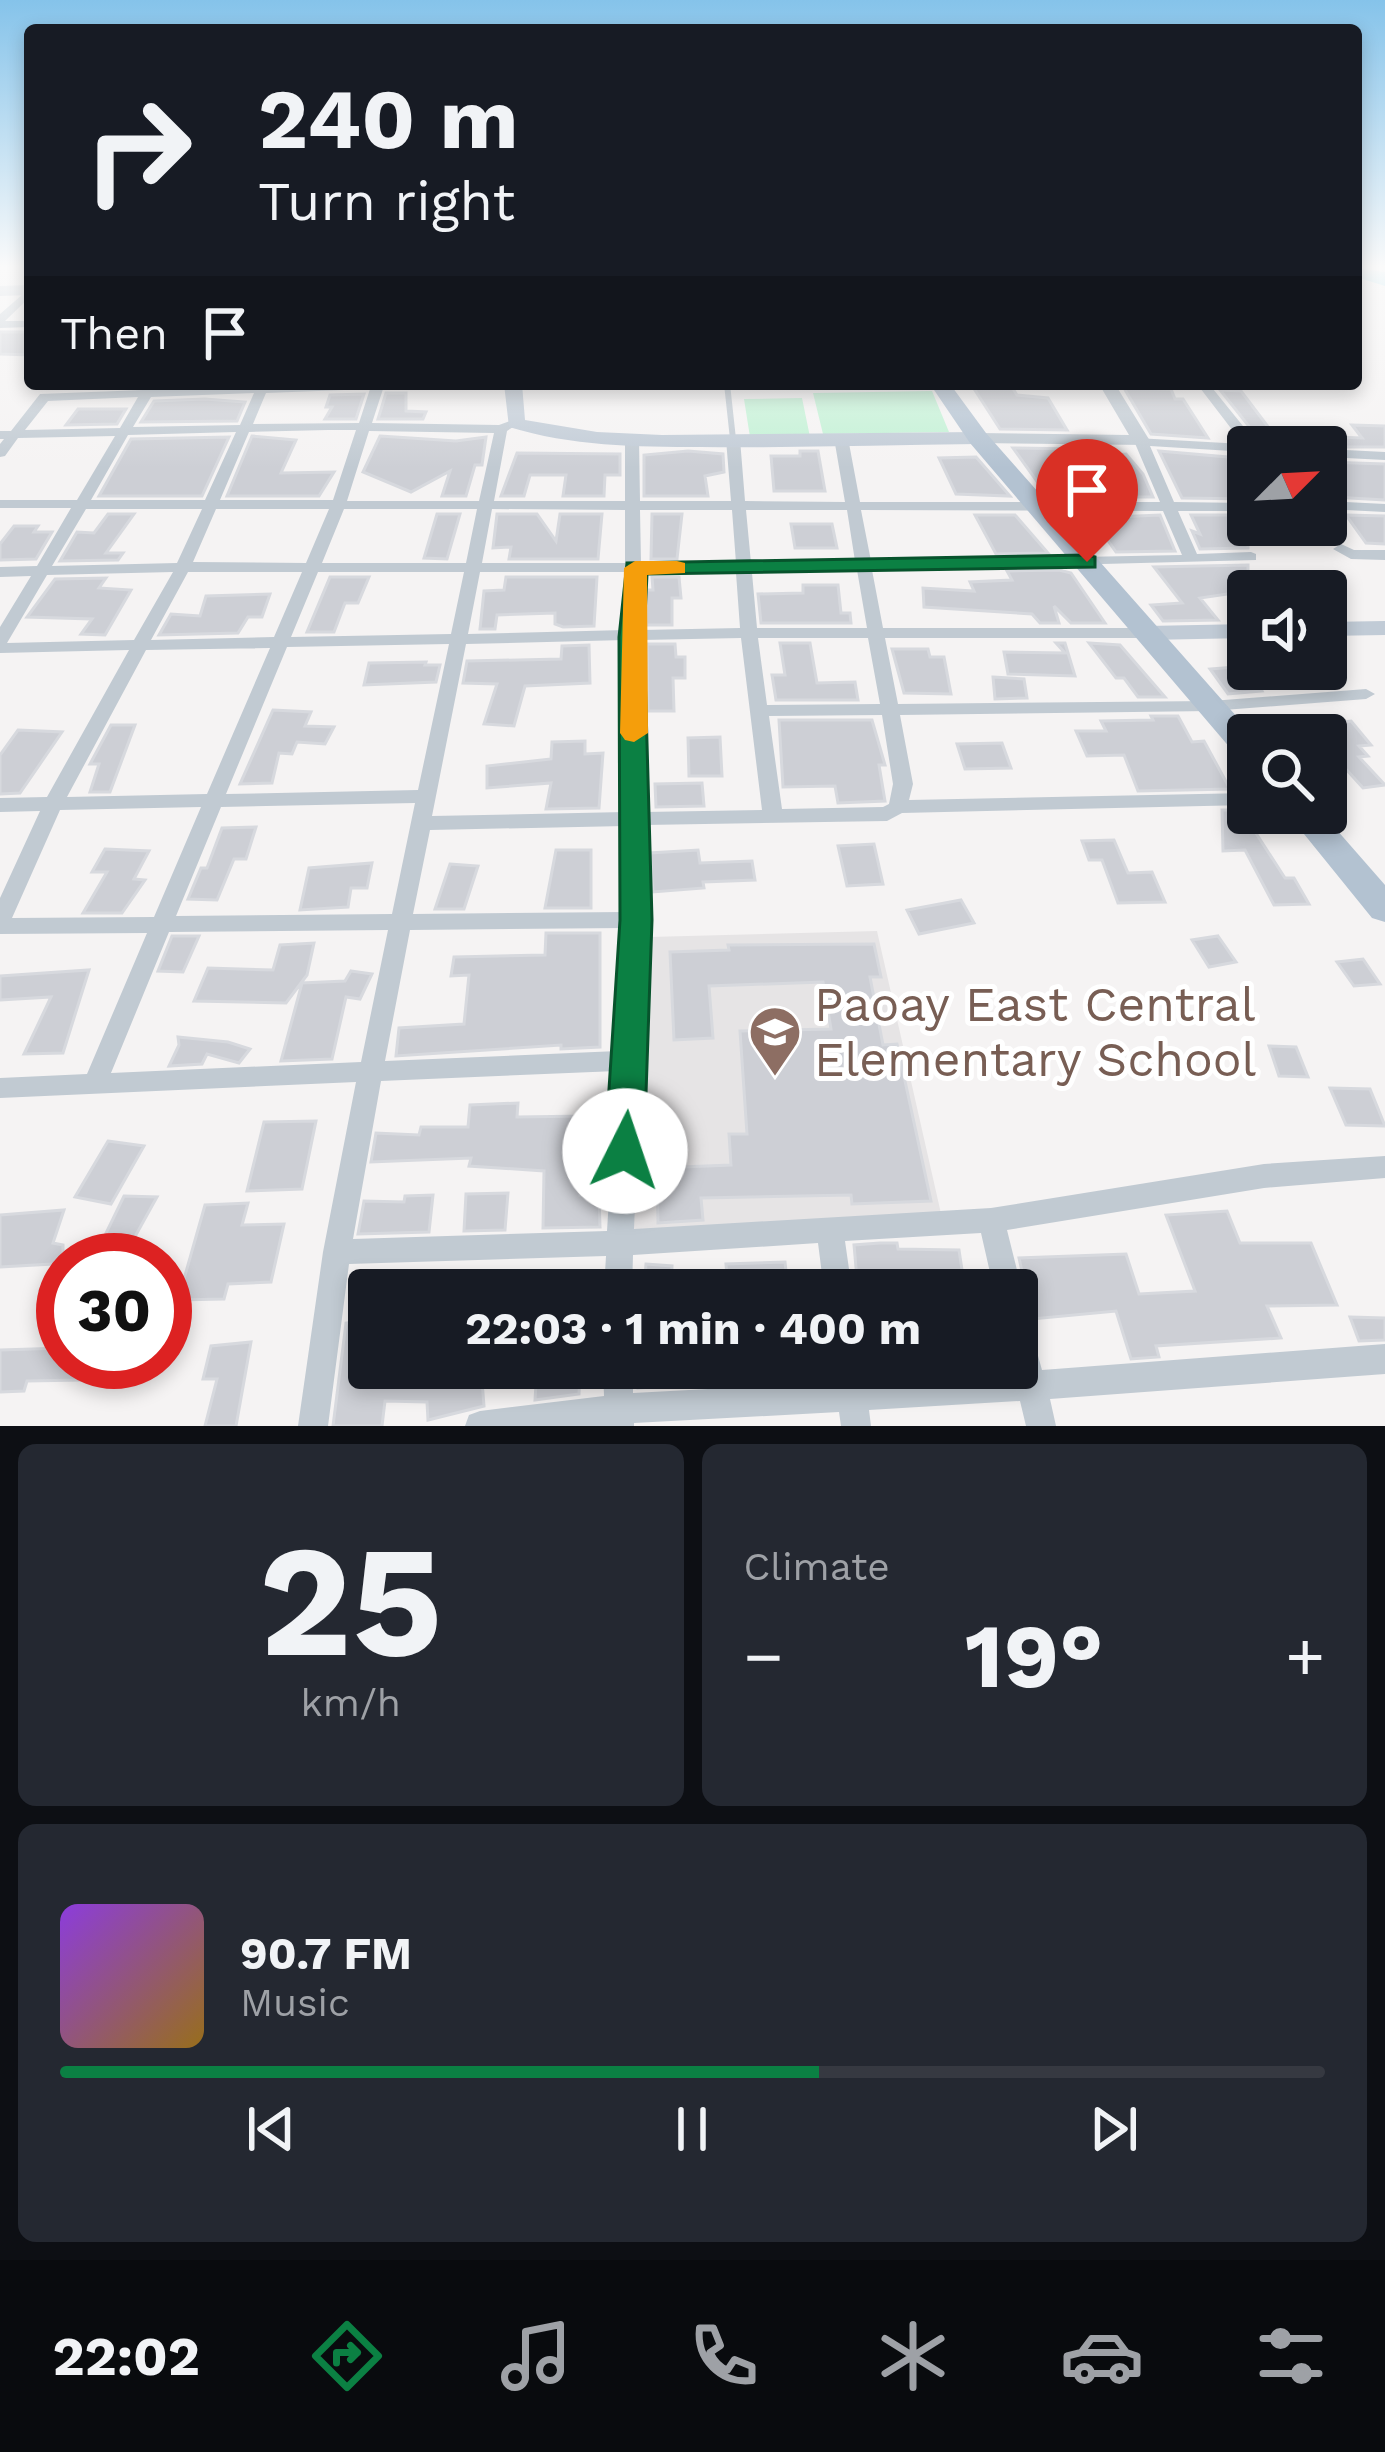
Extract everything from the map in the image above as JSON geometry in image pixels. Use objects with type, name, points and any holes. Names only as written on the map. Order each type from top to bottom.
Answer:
[{"type":"main road","points":[[512,390],[508,426],[543,434],[978,438]]},
{"type":"main road","points":[[944,390],[978,438],[1227,725]]},
{"type":"main road","points":[[1347,629],[1385,628]]},
{"type":"main road","points":[[1147,633],[1227,631]]},
{"type":"main road","points":[[1322,834],[1379,895]]},
{"type":"street","points":[[0,453],[8,435],[44,398],[137,390]]},
{"type":"street","points":[[148,390],[0,644],[279,645],[876,631],[1147,633]]},
{"type":"street","points":[[262,390],[183,567],[53,803],[0,923],[162,927],[636,920]]},
{"type":"street","points":[[95,1083],[339,503],[376,390]]},
{"type":"street","points":[[1111,390],[1141,441],[1189,554]]},
{"type":"street","points":[[1208,390],[1235,426]]},
{"type":"street","points":[[8,435],[508,426],[483,504],[404,923],[370,1075],[337,1252],[313,1426]]},
{"type":"street","points":[[618,1269],[636,920],[632,438]]},
{"type":"street","points":[[841,438],[903,784],[898,807]]},
{"type":"street","points":[[978,438],[1227,446]]},
{"type":"street","points":[[733,439],[749,633],[773,816]]},
{"type":"street","points":[[1347,454],[1385,456]]},
{"type":"street","points":[[0,504],[1227,508]]},
{"type":"street","points":[[1347,506],[1385,508]]},
{"type":"street","points":[[1341,549],[1351,554],[1385,555]]},
{"type":"street","points":[[0,572],[183,567],[746,568],[1087,562],[1189,554],[1251,557]]},
{"type":"street","points":[[758,711],[1211,706],[1366,694]]},
{"type":"street","points":[[0,806],[216,797],[428,796]]},
{"type":"street","points":[[422,823],[886,814],[898,807],[1227,799]]},
{"type":"street","points":[[0,1088],[631,1060]]},
{"type":"street","points":[[337,1252],[618,1243],[992,1220],[1264,1176],[1385,1167]]},
{"type":"street","points":[[992,1220],[1003,1269]]},
{"type":"street","points":[[830,1230],[835,1269]]},
{"type":"street","points":[[1038,1385],[1385,1358]]},
{"type":"street","points":[[480,1426],[982,1389]]},
{"type":"street","points":[[1032,1389],[1041,1426]]},
{"type":"lane","points":[[728,390],[733,439]]},
{"type":"shaded area","name":"Paoay East Central Elementary School","points":[[877,931],[942,1218],[630,1234],[649,937]]},
{"type":"green space","points":[[932,391],[949,432],[823,434],[813,393]]},
{"type":"green space","points":[[802,398],[810,437],[750,437],[744,399]]},
{"type":"building","points":[[0,335],[24,335],[24,355],[0,354]]},
{"type":"building","points":[[975,390],[1014,390],[1017,395],[1048,398],[1067,430],[1000,429]]},
{"type":"building","points":[[1125,390],[1171,390],[1175,399],[1183,399],[1208,438],[1151,434]]},
{"type":"building","points":[[1220,390],[1241,391],[1267,426],[1249,426]]},
{"type":"building","points":[[386,393],[406,393],[406,411],[426,412],[423,419],[378,419]]},
{"type":"building","points":[[364,394],[356,419],[325,419],[332,407],[326,407],[330,395]]},
{"type":"building","points":[[154,401],[245,402],[237,421],[141,422]]},
{"type":"building","points":[[78,409],[126,409],[117,424],[66,425]]},
{"type":"building","points":[[1352,425],[1385,426],[1385,447],[1347,447],[1347,437],[1362,438]]},
{"type":"building","points":[[252,436],[296,440],[281,473],[334,472],[319,496],[227,496]]},
{"type":"building","points":[[380,436],[456,441],[486,437],[482,465],[475,465],[466,496],[442,496],[450,471],[411,492],[363,472]]},
{"type":"building","points":[[229,437],[202,496],[99,496],[131,439]]},
{"type":"building","points":[[1013,448],[1079,449],[1093,472],[1053,474],[1067,493],[1046,494]]},
{"type":"building","points":[[800,451],[818,451],[825,491],[774,491],[771,456],[800,456]]},
{"type":"building","points":[[1159,451],[1227,457],[1227,499],[1182,498]]},
{"type":"building","points":[[517,453],[620,454],[620,475],[605,475],[604,496],[563,496],[566,475],[530,475],[524,496],[501,496]]},
{"type":"building","points":[[723,454],[724,472],[705,476],[708,496],[644,496],[644,455]]},
{"type":"building","points":[[1126,454],[1143,474],[1153,497],[1114,497],[1087,457]]},
{"type":"building","points":[[976,457],[1010,496],[956,494],[939,458]]},
{"type":"building","points":[[1347,463],[1385,464],[1385,500],[1347,498]]},
{"type":"building","points":[[108,514],[134,514],[106,553],[123,553],[118,560],[60,561],[77,532],[94,533]]},
{"type":"building","points":[[437,514],[460,514],[447,559],[424,558]]},
{"type":"building","points":[[497,514],[537,514],[556,541],[560,514],[602,514],[598,559],[509,559],[511,547],[493,548]]},
{"type":"building","points":[[652,514],[682,514],[677,559],[651,559]]},
{"type":"building","points":[[975,515],[1015,515],[1048,553],[996,554]]},
{"type":"building","points":[[1160,515],[1175,551],[1116,552],[1092,518]]},
{"type":"building","points":[[1191,515],[1227,515],[1227,546],[1248,548],[1200,549],[1192,531],[1200,534]]},
{"type":"building","points":[[1347,515],[1385,516],[1385,544],[1366,543]]},
{"type":"building","points":[[791,524],[832,524],[837,548],[795,548]]},
{"type":"building","points":[[14,526],[38,526],[34,532],[52,532],[36,559],[0,560],[0,544]]},
{"type":"building","points":[[1248,565],[1248,570],[1227,570],[1227,594],[1200,598],[1218,620],[1163,621],[1151,605],[1182,603],[1154,567]]},
{"type":"building","points":[[1007,571],[1071,573],[1105,623],[1071,623],[1054,606],[1059,623],[1040,623],[1032,614],[924,607],[923,588],[974,591],[970,582],[1012,580]]},
{"type":"building","points":[[330,577],[369,577],[358,603],[345,603],[334,632],[307,632]]},
{"type":"building","points":[[506,577],[597,577],[594,626],[563,627],[555,624],[555,613],[497,615],[495,629],[480,629],[484,591],[504,590]]},
{"type":"building","points":[[652,577],[679,577],[681,598],[672,598],[672,625],[646,625],[646,590],[653,590]]},
{"type":"building","points":[[106,578],[99,588],[131,590],[105,635],[81,634],[92,619],[27,617],[55,579]]},
{"type":"building","points":[[803,585],[838,585],[841,613],[850,613],[851,623],[761,623],[758,594],[803,593]]},
{"type":"building","points":[[270,594],[262,617],[248,617],[238,633],[159,635],[171,614],[200,616],[206,596]]},
{"type":"building","points":[[780,643],[810,643],[817,683],[855,682],[858,700],[776,700],[772,675],[785,675]]},
{"type":"building","points":[[1056,643],[1065,643],[1075,676],[1008,674],[1004,652],[1065,653]]},
{"type":"building","points":[[1089,643],[1120,645],[1165,697],[1138,697]]},
{"type":"building","points":[[647,644],[675,644],[676,657],[685,657],[685,678],[673,678],[674,711],[648,711]]},
{"type":"building","points":[[589,645],[590,683],[525,686],[514,726],[484,724],[497,684],[463,683],[467,661],[561,659],[562,646]]},
{"type":"building","points":[[892,649],[928,649],[930,657],[944,657],[951,694],[904,693]]},
{"type":"building","points":[[369,663],[440,665],[436,682],[364,685]]},
{"type":"building","points":[[1227,668],[1227,690],[1262,691],[1228,694],[1210,669]]},
{"type":"building","points":[[993,677],[1024,679],[1027,698],[995,699]]},
{"type":"building","points":[[273,710],[311,712],[305,726],[334,727],[325,744],[297,742],[292,754],[279,753],[272,783],[240,784]]},
{"type":"building","points":[[1151,716],[1178,716],[1192,742],[1204,741],[1227,789],[1138,791],[1124,755],[1087,756],[1076,731],[1106,731],[1101,721],[1153,720]]},
{"type":"building","points":[[779,720],[872,720],[885,765],[879,765],[885,801],[838,803],[835,786],[783,787]]},
{"type":"building","points":[[1347,721],[1371,745],[1359,746],[1368,756],[1359,757],[1385,785],[1363,788],[1347,770]]},
{"type":"building","points":[[111,725],[135,725],[110,792],[90,792],[99,764],[90,764]]},
{"type":"building","points":[[18,730],[62,732],[20,793],[0,794],[0,755]]},
{"type":"building","points":[[720,737],[722,776],[689,776],[688,738]]},
{"type":"building","points":[[585,741],[585,754],[603,753],[599,808],[546,809],[551,783],[487,788],[487,766],[551,759],[552,742]]},
{"type":"building","points":[[1002,743],[1011,768],[965,769],[957,744]]},
{"type":"building","points":[[702,783],[704,806],[656,807],[655,784]]},
{"type":"building","points":[[1222,810],[1227,810],[1227,834],[1257,834],[1285,878],[1294,878],[1309,904],[1274,905],[1245,850],[1223,851]]},
{"type":"building","points":[[256,827],[246,859],[234,859],[217,900],[188,899],[201,868],[207,868],[222,828]]},
{"type":"building","points":[[1114,840],[1128,873],[1152,872],[1165,902],[1118,903],[1102,860],[1089,860],[1082,841]]},
{"type":"building","points":[[874,844],[883,884],[847,886],[838,846]]},
{"type":"building","points":[[105,849],[149,851],[134,879],[145,880],[122,913],[83,913],[107,872],[92,872]]},
{"type":"building","points":[[556,850],[591,850],[591,908],[545,908]]},
{"type":"building","points":[[698,850],[700,863],[752,861],[755,880],[703,882],[704,888],[653,892],[650,853]]},
{"type":"building","points":[[372,863],[367,888],[351,888],[348,907],[300,910],[309,868]]},
{"type":"building","points":[[450,864],[478,866],[464,909],[435,909]]},
{"type":"building","points":[[961,900],[974,923],[919,934],[907,910]]},
{"type":"building","points":[[546,933],[600,933],[600,1047],[561,1049],[561,1045],[396,1056],[399,1028],[464,1024],[469,975],[451,976],[454,957],[545,955]]},
{"type":"building","points":[[172,936],[199,936],[183,972],[158,971]]},
{"type":"building","points":[[1218,936],[1236,962],[1209,967],[1192,940]]},
{"type":"building","points":[[314,943],[307,975],[286,1003],[194,1001],[208,968],[273,970],[280,945]]},
{"type":"building","points":[[874,944],[881,977],[870,977],[883,1045],[897,1044],[931,1201],[852,1204],[851,1195],[701,1198],[703,1220],[658,1223],[657,1168],[731,1165],[729,1134],[747,1134],[740,1031],[831,1029],[823,982],[709,986],[713,1038],[674,1040],[670,952],[729,950],[728,945]]},
{"type":"building","points":[[1363,959],[1380,984],[1354,986],[1337,962]]},
{"type":"building","points":[[89,970],[63,1053],[24,1054],[51,997],[0,1000],[0,976]]},
{"type":"building","points":[[351,971],[372,974],[360,999],[346,997],[332,1059],[281,1061],[302,983],[345,981]]},
{"type":"building","points":[[178,1037],[250,1049],[239,1063],[207,1054],[202,1064],[169,1066]]},
{"type":"building","points":[[1269,1046],[1296,1047],[1308,1077],[1279,1076]]},
{"type":"building","points":[[1330,1088],[1370,1089],[1385,1126],[1346,1125]]},
{"type":"building","points":[[518,1103],[517,1117],[585,1116],[580,1195],[599,1193],[600,1227],[543,1228],[544,1171],[469,1166],[471,1158],[371,1162],[376,1133],[419,1135],[421,1127],[468,1127],[470,1105]]},
{"type":"building","points":[[316,1121],[302,1189],[247,1191],[264,1122]]},
{"type":"building","points":[[108,1141],[144,1146],[111,1204],[75,1197]]},
{"type":"building","points":[[508,1193],[505,1230],[464,1231],[466,1194]]},
{"type":"building","points":[[433,1195],[429,1232],[358,1234],[364,1201],[404,1202],[405,1196]]},
{"type":"building","points":[[124,1196],[157,1197],[137,1233],[106,1233]]},
{"type":"building","points":[[248,1203],[242,1225],[284,1224],[271,1282],[228,1284],[224,1299],[192,1300],[192,1251],[205,1205]]},
{"type":"building","points":[[64,1210],[56,1233],[36,1233],[36,1265],[0,1267],[0,1215]]},
{"type":"building","points":[[1227,1211],[1240,1243],[1311,1243],[1337,1305],[1267,1306],[1281,1338],[1156,1346],[1159,1357],[1131,1359],[1116,1311],[1038,1318],[1038,1269],[1021,1269],[1019,1258],[1126,1254],[1139,1294],[1195,1291],[1166,1215]]},
{"type":"building","points":[[897,1243],[898,1249],[959,1250],[962,1269],[856,1269],[854,1245]]},
{"type":"building","points":[[785,1262],[786,1269],[726,1269],[726,1264]]},
{"type":"building","points":[[646,1264],[672,1266],[672,1269],[646,1269]]},
{"type":"building","points":[[1350,1317],[1385,1318],[1385,1340],[1359,1341]]},
{"type":"building","points":[[346,1323],[348,1389],[483,1389],[484,1406],[428,1420],[427,1402],[385,1401],[382,1426],[333,1426]]},
{"type":"building","points":[[251,1342],[236,1426],[205,1426],[217,1379],[203,1379],[211,1346]]},
{"type":"building","points":[[36,1349],[36,1381],[27,1381],[24,1391],[0,1392],[0,1350]]},
{"type":"building","points":[[536,1389],[579,1389],[579,1394],[535,1400]]},
{"type":"slow traffic","points":[[634,733],[635,568],[677,568]]},
{"type":"place","name":"Paoay East Central Elementary School","points":[[775,1078]]},
{"type":"route","points":[[625,1151],[636,920],[635,568],[1087,562]]}]
